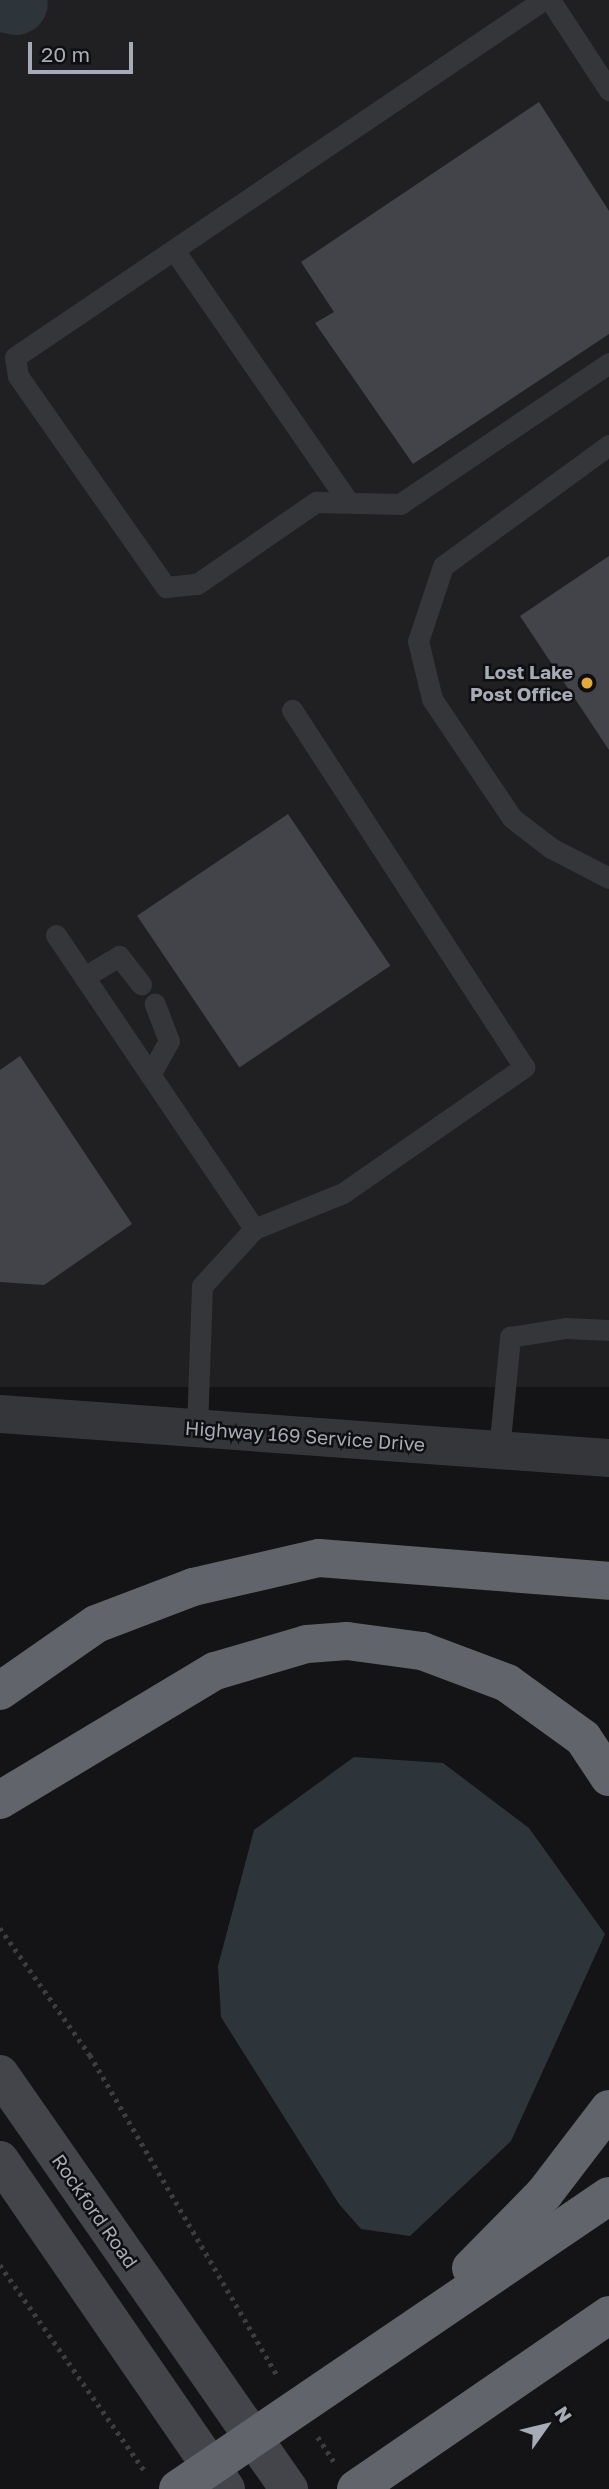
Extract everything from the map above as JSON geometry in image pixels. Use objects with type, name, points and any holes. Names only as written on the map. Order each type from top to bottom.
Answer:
[{"type":"highway","points":[[0,1691],[96,1624],[193,1587],[319,1558],[609,1581]]},
{"type":"highway","points":[[0,1800],[215,1671],[307,1644],[347,1641],[422,1651],[507,1683],[583,1738],[609,1777]]},
{"type":"highway","points":[[439,2307],[544,2194],[609,2109]]},
{"type":"highway","points":[[164,2484],[609,2196]]},
{"type":"highway","points":[[356,2489],[592,2334],[609,2315]]},
{"type":"main road","name":"Rockford Road","points":[[0,2074],[289,2489]]},
{"type":"main road","points":[[0,2160],[226,2489]]},
{"type":"street","name":"Highway 169 Service Drive","points":[[0,1414],[609,1458]]},
{"type":"lane","points":[[543,0],[15,357],[26,387],[166,587],[197,584],[316,502],[347,500],[400,505],[609,363]]},
{"type":"lane","points":[[550,0],[609,90]]},
{"type":"lane","points":[[174,250],[347,500]]},
{"type":"lane","points":[[609,445],[443,566],[418,641],[432,699],[512,818],[551,848],[609,878]]},
{"type":"lane","points":[[197,1428],[202,1286],[254,1229],[343,1194],[524,1067],[292,710]]},
{"type":"lane","points":[[56,935],[254,1229]]},
{"type":"lane","points":[[84,977],[119,956],[141,984]]},
{"type":"lane","points":[[150,1075],[169,1041],[155,1004]]},
{"type":"lane","points":[[499,1450],[510,1337],[566,1328],[609,1330]]},
{"type":"path","points":[[0,1928],[90,2055],[240,2320]]},
{"type":"path","points":[[0,2265],[99,2407],[164,2484]]},
{"type":"shaded area","points":[[0,0],[609,0],[609,1387],[0,1387]]},
{"type":"shaded area","points":[[354,1757],[443,1763],[529,1828],[605,1934],[511,2141],[410,2236],[361,2229],[339,2204],[221,2017],[218,1966],[254,1830]]},
{"type":"building","points":[[539,102],[609,211],[609,334],[413,464],[315,323],[334,312],[301,262]]},
{"type":"building","name":"Lost Lake Post Office","points":[[609,556],[609,750],[520,616]]},
{"type":"building","points":[[288,814],[390,966],[239,1067],[137,916]]},
{"type":"building","points":[[20,1056],[132,1224],[44,1285],[0,1282],[0,1070]]},
{"type":"waterway","points":[[2,0],[16,3]]},
{"type":"place","name":"Lost Lake Post Office","points":[[587,683]]}]
